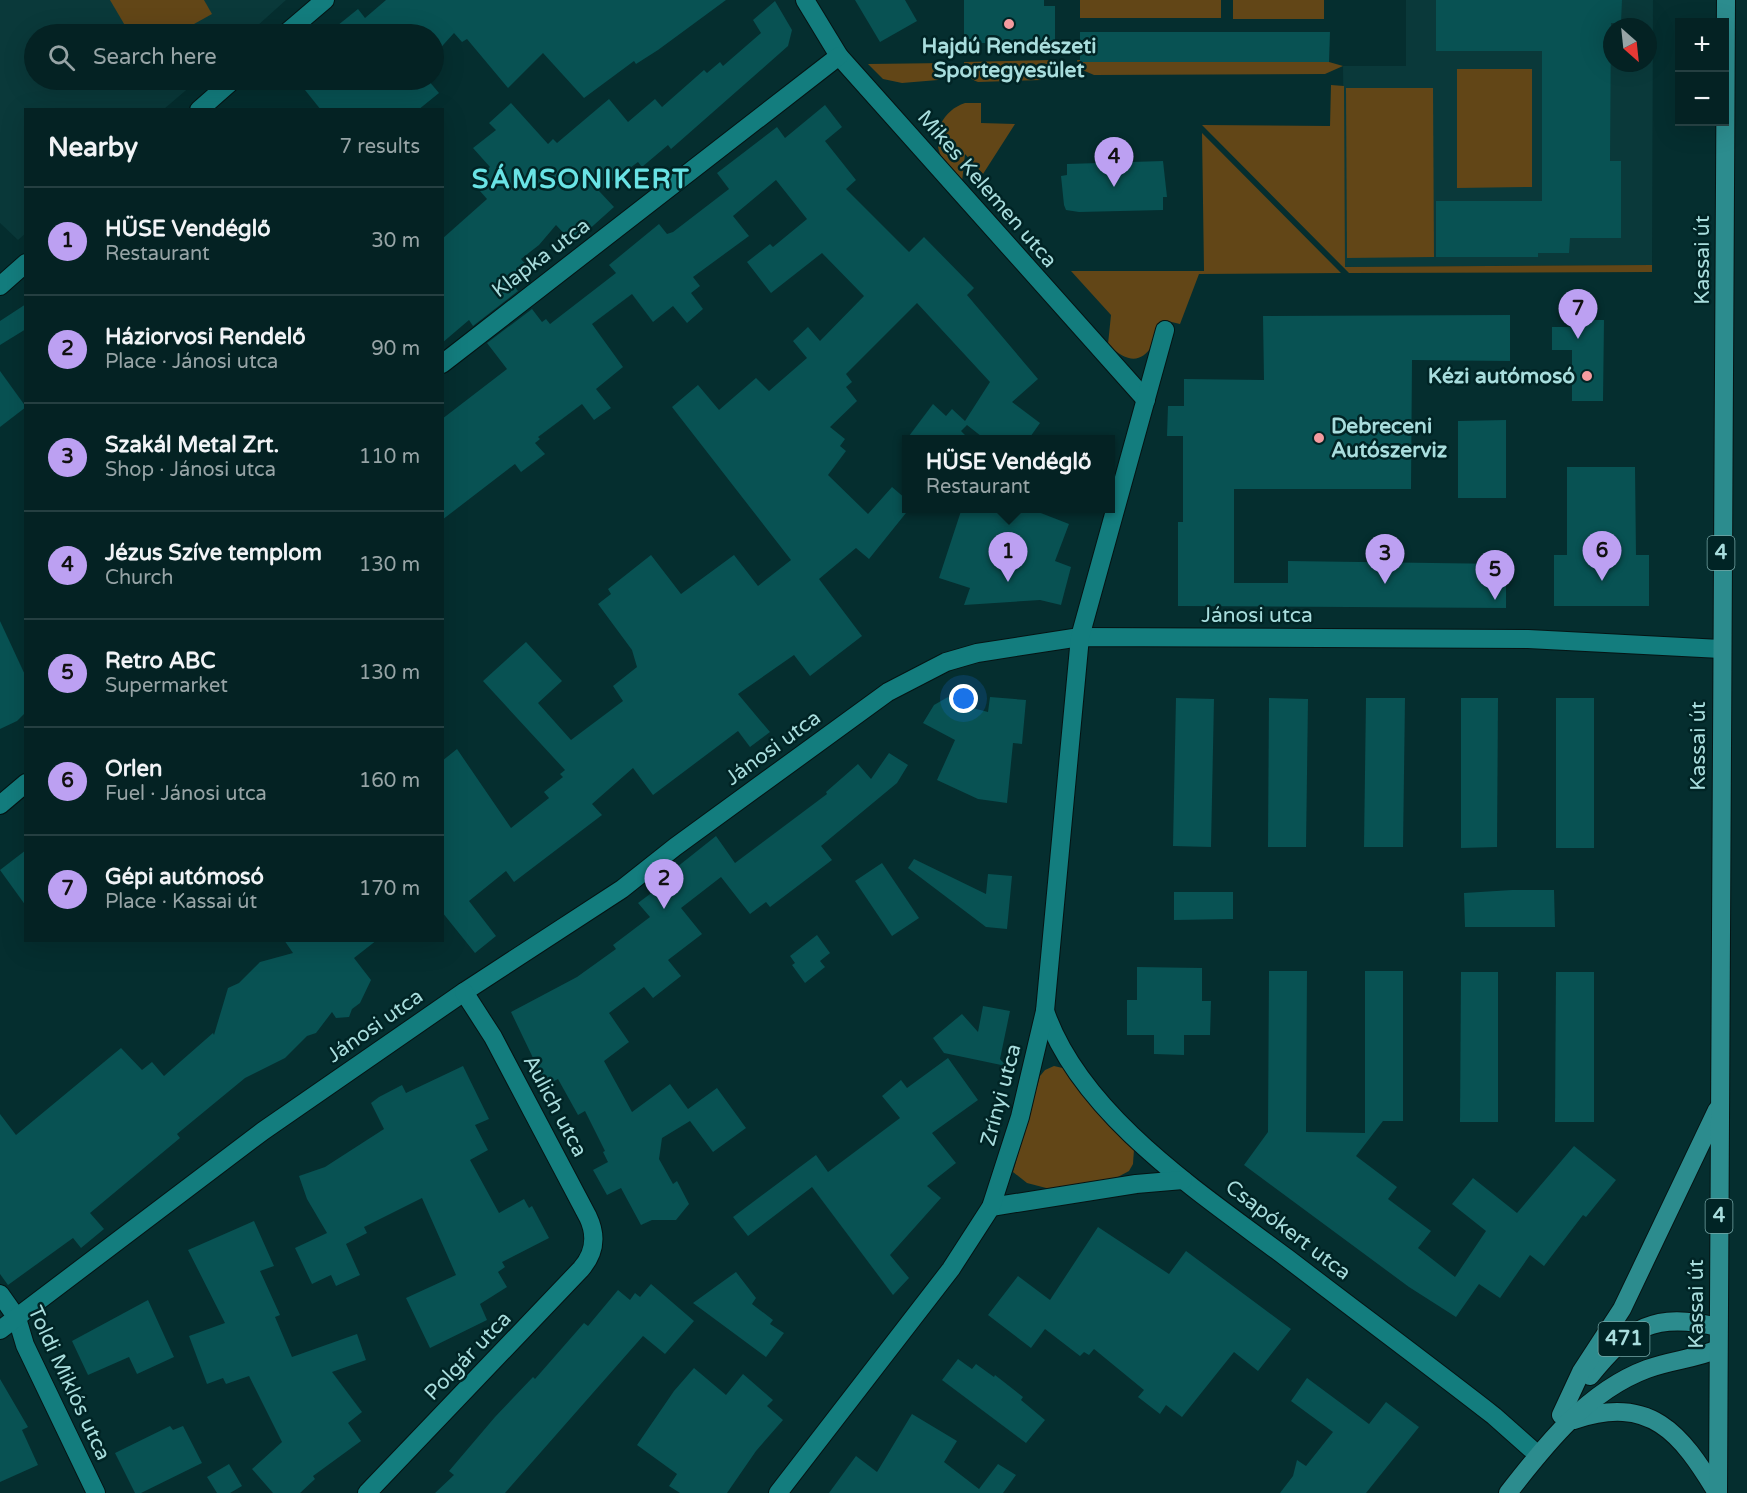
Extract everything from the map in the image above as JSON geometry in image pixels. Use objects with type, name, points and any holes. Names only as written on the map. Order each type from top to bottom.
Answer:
[{"type":"main road","name":"Kassai út","points":[[1717,1493],[1726,0]]},
{"type":"main road","points":[[1717,1493],[1683,1442],[1670,1429],[1656,1421],[1624,1412],[1565,1418],[1581,1372],[1622,1309],[1719,1105]]},
{"type":"main road","name":"471","points":[[1508,1493],[1565,1418],[1599,1364],[1621,1342],[1639,1328],[1660,1322],[1684,1321],[1718,1327]]},
{"type":"main road","name":"471","points":[[1565,1418],[1634,1375],[1661,1364],[1704,1355],[1718,1348]]},
{"type":"street","points":[[297,24],[325,0]]},
{"type":"street","name":"Mikes Kelemen utca","points":[[805,0],[839,56],[1146,400]]},
{"type":"street","name":"Klapka utca","points":[[444,362],[839,56]]},
{"type":"street","points":[[201,108],[222,90]]},
{"type":"street","points":[[0,286],[24,265]]},
{"type":"street","points":[[1115,511],[1165,330]]},
{"type":"street","points":[[1080,637],[1115,513]]},
{"type":"street","name":"Jánosi utca","points":[[0,1330],[263,1131],[464,992],[622,889],[740,799],[888,693],[946,662],[977,653],[1080,637],[1528,639],[1721,649]]},
{"type":"street","name":"Zrínyi utca","points":[[778,1493],[951,1269],[991,1207],[1020,1117],[1045,1011],[1080,637]]},
{"type":"street","points":[[0,805],[24,785]]},
{"type":"street","name":"Aulich utca","points":[[464,992],[493,1037],[588,1217],[594,1246]]},
{"type":"street","name":"Csapókert utca","points":[[1045,1011],[1061,1048],[1083,1078],[1137,1139],[1183,1180],[1494,1416],[1538,1455]]},
{"type":"street","points":[[991,1207],[1136,1184],[1183,1180]]},
{"type":"street","name":"Polgár utca","points":[[367,1493],[581,1269],[594,1246]]},
{"type":"street","name":"Toldi Miklós utca","points":[[0,1294],[17,1318],[25,1345],[96,1493]]},
{"type":"shaded area","points":[[0,0],[286,0],[259,24],[24,24],[24,90],[186,90],[165,108],[24,108],[24,235],[18,240],[0,223]]},
{"type":"shaded area","points":[[110,0],[204,0],[212,14],[194,24],[124,24]]},
{"type":"shaded area","points":[[1080,0],[1221,0],[1221,18],[1080,18]]},
{"type":"shaded area","points":[[1233,0],[1324,0],[1324,19],[1233,19]]},
{"type":"shaded area","points":[[1406,0],[1653,0],[1653,18],[1603,18],[1603,72],[1653,72],[1652,265],[1345,267],[1343,66],[1406,66]]},
{"type":"shaded area","points":[[1053,60],[1051,72],[1042,80],[978,82],[968,75],[964,62]]},
{"type":"shaded area","points":[[1077,60],[1329,62],[1343,66],[1325,74],[1094,75],[1080,69]]},
{"type":"shaded area","points":[[946,63],[943,75],[938,80],[902,83],[883,79],[868,64]]},
{"type":"shaded area","points":[[1457,69],[1532,69],[1532,187],[1457,188]]},
{"type":"shaded area","points":[[1331,85],[1344,86],[1345,267],[1652,265],[1652,272],[1349,273],[1202,125],[1330,126]]},
{"type":"shaded area","points":[[1346,88],[1433,88],[1434,257],[1347,258]]},
{"type":"shaded area","points":[[965,103],[981,103],[981,123],[1015,124],[983,174],[965,154],[962,182],[943,160],[937,139],[945,117],[957,106]]},
{"type":"shaded area","points":[[1202,133],[1341,273],[1199,274],[1180,324],[1163,320],[1150,349],[1137,358],[1128,358],[1108,344],[1111,315],[1071,271],[1204,271]]},
{"type":"shaded area","points":[[1054,1066],[1067,1069],[1134,1149],[1133,1164],[1129,1171],[1116,1178],[1050,1189],[1027,1183],[1013,1172],[1040,1076],[1045,1070]]},
{"type":"building","points":[[386,0],[726,0],[658,50],[636,64],[634,61],[584,98],[543,53],[508,88],[467,39],[462,42],[454,33],[444,44],[444,24],[339,24],[358,9],[365,18]]},
{"type":"building","points":[[855,0],[905,0],[917,21],[880,42]]},
{"type":"building","name":"Hajdú Rendészeti Sportegyesület","points":[[964,0],[1044,0],[1044,6],[1055,6],[1055,43],[964,43]]},
{"type":"building","points":[[1436,0],[1622,0],[1621,18],[1603,18],[1603,72],[1611,72],[1610,161],[1621,161],[1621,238],[1570,238],[1569,253],[1538,253],[1538,257],[1436,257],[1436,201],[1542,201],[1542,51],[1436,51]]},
{"type":"building","points":[[775,1],[792,30],[788,46],[671,149],[668,145],[642,167],[638,162],[599,191],[614,207],[585,233],[583,230],[571,241],[556,225],[539,245],[521,259],[531,270],[514,286],[518,291],[473,326],[469,320],[444,341],[444,237],[487,199],[473,183],[490,167],[473,148],[496,130],[489,123],[511,103],[548,144],[553,139],[557,143],[609,99],[628,122],[655,99],[662,107],[704,70],[707,73],[720,62],[723,66],[761,33],[753,20]]},
{"type":"building","points":[[1080,32],[1330,32],[1329,62],[1080,62]]},
{"type":"building","points":[[305,90],[436,90],[439,93],[420,108],[319,108]]},
{"type":"building","points":[[825,105],[842,127],[825,141],[856,180],[846,189],[909,252],[924,237],[974,288],[967,295],[1038,379],[1012,402],[1040,423],[1032,435],[980,435],[967,425],[961,431],[965,435],[910,435],[933,404],[946,416],[952,409],[965,421],[990,382],[917,303],[846,374],[852,382],[846,387],[857,401],[830,427],[845,439],[840,446],[846,451],[828,475],[868,514],[892,487],[902,496],[902,513],[906,513],[869,559],[856,548],[819,579],[862,636],[810,676],[794,655],[738,694],[770,732],[750,747],[738,731],[653,795],[633,768],[592,804],[602,815],[514,882],[506,871],[469,901],[496,936],[475,953],[444,914],[444,759],[457,749],[511,828],[549,798],[544,792],[563,777],[560,774],[565,770],[483,681],[526,642],[562,681],[538,703],[571,740],[623,701],[613,686],[637,667],[632,650],[598,604],[611,594],[608,589],[651,555],[681,594],[734,555],[758,586],[791,560],[672,407],[698,385],[719,410],[756,378],[769,391],[807,358],[793,341],[808,327],[820,341],[864,296],[822,253],[771,293],[747,262],[770,244],[773,247],[807,219],[776,180],[733,216],[749,236],[693,277],[700,286],[691,293],[703,309],[687,323],[673,306],[653,322],[632,294],[592,324],[623,367],[596,389],[611,408],[594,420],[582,404],[538,437],[540,439],[535,443],[545,454],[521,472],[515,464],[444,518],[444,417],[507,369],[487,343],[532,309],[542,322],[546,319],[550,324],[616,273],[609,265],[659,224],[667,234],[673,232],[729,189],[717,173],[777,127],[785,138]]},
{"type":"building","points":[[1163,161],[1167,197],[1163,197],[1163,210],[1079,212],[1066,210],[1061,176],[1067,175],[1067,164]]},
{"type":"building","points":[[24,305],[24,330],[0,345],[0,321]]},
{"type":"building","points":[[1510,315],[1510,361],[1412,360],[1411,489],[1234,489],[1234,583],[1288,583],[1288,561],[1506,564],[1506,608],[1178,606],[1178,522],[1183,522],[1183,436],[1167,436],[1168,406],[1184,406],[1184,379],[1264,380],[1263,316]]},
{"type":"building","points":[[1578,320],[1604,320],[1603,401],[1572,401],[1572,350],[1552,350],[1552,327],[1578,327]]},
{"type":"building","points":[[0,371],[24,404],[24,409],[0,427]]},
{"type":"building","points":[[1506,420],[1506,498],[1458,498],[1458,421]]},
{"type":"building","points":[[1567,467],[1635,467],[1636,555],[1649,555],[1649,606],[1554,606],[1554,555],[1567,555]]},
{"type":"building","points":[[960,513],[1041,513],[1069,524],[1055,561],[1071,567],[1061,605],[1040,600],[964,605],[970,588],[939,578]]},
{"type":"building","points":[[0,621],[24,673],[24,714],[17,721],[0,729]]},
{"type":"building","points":[[948,697],[961,705],[988,712],[990,697],[1026,700],[1022,744],[1013,743],[1007,803],[978,799],[937,780],[955,740],[923,723],[934,705]]},
{"type":"building","points":[[1176,698],[1214,699],[1211,847],[1173,846]]},
{"type":"building","points":[[1269,698],[1308,699],[1306,847],[1268,847]]},
{"type":"building","points":[[1366,698],[1405,698],[1403,847],[1364,847]]},
{"type":"building","points":[[1461,698],[1498,698],[1497,847],[1461,848]]},
{"type":"building","points":[[1556,698],[1594,698],[1594,848],[1556,848]]},
{"type":"building","points":[[889,753],[908,765],[897,783],[821,846],[832,860],[770,907],[766,902],[750,914],[721,877],[681,908],[702,934],[668,960],[681,976],[653,998],[644,987],[609,1013],[629,1042],[604,1061],[632,1112],[670,1084],[688,1109],[717,1088],[746,1128],[713,1152],[690,1121],[662,1138],[659,1159],[673,1184],[677,1181],[689,1204],[676,1220],[652,1220],[641,1225],[621,1188],[607,1195],[593,1170],[608,1162],[585,1111],[578,1115],[558,1079],[546,1085],[511,1012],[577,977],[616,949],[613,945],[650,917],[638,903],[670,879],[667,875],[716,836],[735,863],[827,794],[826,792],[858,764],[871,779]]},
{"type":"building","points":[[24,852],[24,903],[0,870]]},
{"type":"building","points":[[914,859],[986,894],[988,874],[1012,876],[1007,929],[986,927],[908,868]]},
{"type":"building","points":[[882,863],[919,918],[892,936],[855,881]]},
{"type":"building","points":[[1554,890],[1555,927],[1465,927],[1464,893]]},
{"type":"building","points":[[1174,892],[1233,892],[1233,919],[1174,920]]},
{"type":"building","points":[[817,935],[830,953],[820,961],[825,967],[805,983],[792,965],[795,963],[790,956]]},
{"type":"building","points":[[285,942],[374,942],[354,958],[371,980],[360,1003],[352,1009],[349,1017],[336,1018],[332,1012],[316,1033],[307,1036],[285,1058],[245,1078],[177,1134],[180,1138],[90,1213],[104,1229],[81,1248],[73,1238],[8,1285],[0,1274],[0,1114],[16,1135],[121,1048],[142,1070],[152,1062],[164,1076],[213,1033],[214,1035],[228,988],[239,983],[260,962],[293,953]]},
{"type":"building","points":[[1137,967],[1202,968],[1202,1001],[1211,1001],[1210,1035],[1184,1035],[1184,1055],[1154,1054],[1154,1035],[1127,1035],[1127,1000],[1137,1000]]},
{"type":"building","points":[[1269,971],[1307,971],[1306,1132],[1365,1133],[1365,971],[1403,971],[1403,1121],[1383,1121],[1356,1156],[1397,1187],[1388,1199],[1431,1231],[1418,1248],[1455,1277],[1486,1231],[1452,1204],[1473,1178],[1517,1213],[1574,1146],[1616,1180],[1586,1217],[1583,1215],[1544,1266],[1530,1255],[1500,1298],[1479,1284],[1456,1317],[1409,1287],[1244,1165],[1268,1132]]},
{"type":"building","points":[[1461,972],[1498,972],[1498,1122],[1460,1122]]},
{"type":"building","points":[[1556,972],[1594,972],[1594,1122],[1555,1122]]},
{"type":"building","points":[[983,1006],[1010,1011],[1000,1059],[1006,1066],[944,1053],[933,1038],[962,1014],[978,1032]]},
{"type":"building","points":[[948,1058],[978,1100],[932,1133],[956,1163],[927,1186],[941,1198],[890,1255],[909,1278],[893,1295],[812,1187],[748,1236],[733,1217],[816,1155],[828,1172],[900,1118],[882,1096],[901,1080],[907,1088]]},
{"type":"building","points":[[463,1066],[489,1119],[475,1125],[488,1150],[470,1160],[499,1213],[524,1199],[529,1208],[532,1206],[549,1238],[502,1262],[505,1267],[498,1272],[507,1287],[480,1304],[487,1320],[430,1348],[406,1298],[456,1275],[422,1198],[364,1227],[367,1233],[346,1244],[360,1275],[336,1286],[331,1275],[312,1284],[295,1248],[327,1233],[307,1199],[299,1176],[325,1167],[384,1129],[371,1103],[379,1097],[402,1085],[406,1093]]},
{"type":"building","points":[[254,1221],[274,1266],[260,1271],[280,1315],[275,1317],[292,1357],[357,1334],[366,1360],[332,1372],[362,1412],[348,1423],[361,1441],[313,1476],[315,1479],[300,1493],[273,1493],[252,1469],[282,1442],[249,1376],[226,1384],[223,1378],[207,1384],[189,1336],[225,1323],[188,1250]]},
{"type":"building","points":[[1098,1227],[1169,1274],[1186,1251],[1291,1329],[1258,1371],[1234,1352],[1182,1417],[1166,1405],[1160,1414],[1138,1397],[1144,1390],[1094,1349],[1089,1355],[1084,1352],[1080,1356],[1045,1329],[1031,1348],[988,1315],[1018,1276],[1050,1300]]},
{"type":"building","points":[[736,1272],[756,1298],[752,1304],[773,1320],[770,1324],[784,1333],[766,1357],[693,1303]]},
{"type":"building","points":[[651,1284],[694,1321],[665,1354],[643,1336],[505,1493],[435,1493],[454,1475],[449,1471],[495,1417],[533,1377],[535,1379],[584,1323],[588,1326],[618,1290],[630,1300],[635,1293],[640,1297]]},
{"type":"building","points":[[148,1300],[174,1357],[137,1374],[129,1357],[88,1375],[72,1341]]},
{"type":"building","points":[[958,1359],[972,1369],[976,1364],[994,1377],[995,1375],[1023,1397],[1021,1400],[1045,1420],[1026,1443],[942,1380]]},
{"type":"building","points":[[694,1368],[726,1395],[743,1374],[773,1400],[767,1406],[783,1420],[756,1451],[727,1493],[680,1493],[669,1486],[677,1474],[637,1445],[674,1391]]},
{"type":"building","points":[[1307,1378],[1369,1424],[1386,1402],[1419,1427],[1366,1493],[1280,1493],[1293,1476],[1297,1460],[1306,1466],[1333,1432],[1291,1401]]},
{"type":"building","points":[[0,1379],[28,1427],[22,1430],[38,1465],[0,1482]]},
{"type":"building","points":[[912,1414],[957,1441],[944,1462],[979,1489],[998,1464],[1016,1475],[1003,1493],[829,1493],[856,1456],[877,1472]]},
{"type":"building","points":[[170,1426],[173,1430],[183,1426],[202,1463],[141,1493],[135,1493],[115,1453]]},
{"type":"building","points":[[229,1464],[242,1486],[230,1493],[217,1493],[207,1477]]},
{"type":"place","name":"Hajdú Rendészeti Sportegyesület","points":[[1009,24]]},
{"type":"place","name":"Jézus Szíve templom","points":[[1114,187]]},
{"type":"place","name":"Gépi autómosó","points":[[1578,339]]},
{"type":"place","name":"Kézi autómosó","points":[[1587,376]]},
{"type":"place","name":"Debreceni Autószerviz","points":[[1319,438]]},
{"type":"place","name":"Orlen","points":[[1602,581]]},
{"type":"place","name":"HÜSE Vendéglő","points":[[1008,582]]},
{"type":"place","name":"Szakál Metal Zrt.","points":[[1385,584]]},
{"type":"place","name":"Retro ABC","points":[[1495,600]]},
{"type":"place","name":"Háziorvosi Rendelő","points":[[664,909]]},
{"type":"district","name":"SÁMSONIKERT","points":[[581,179]]}]
